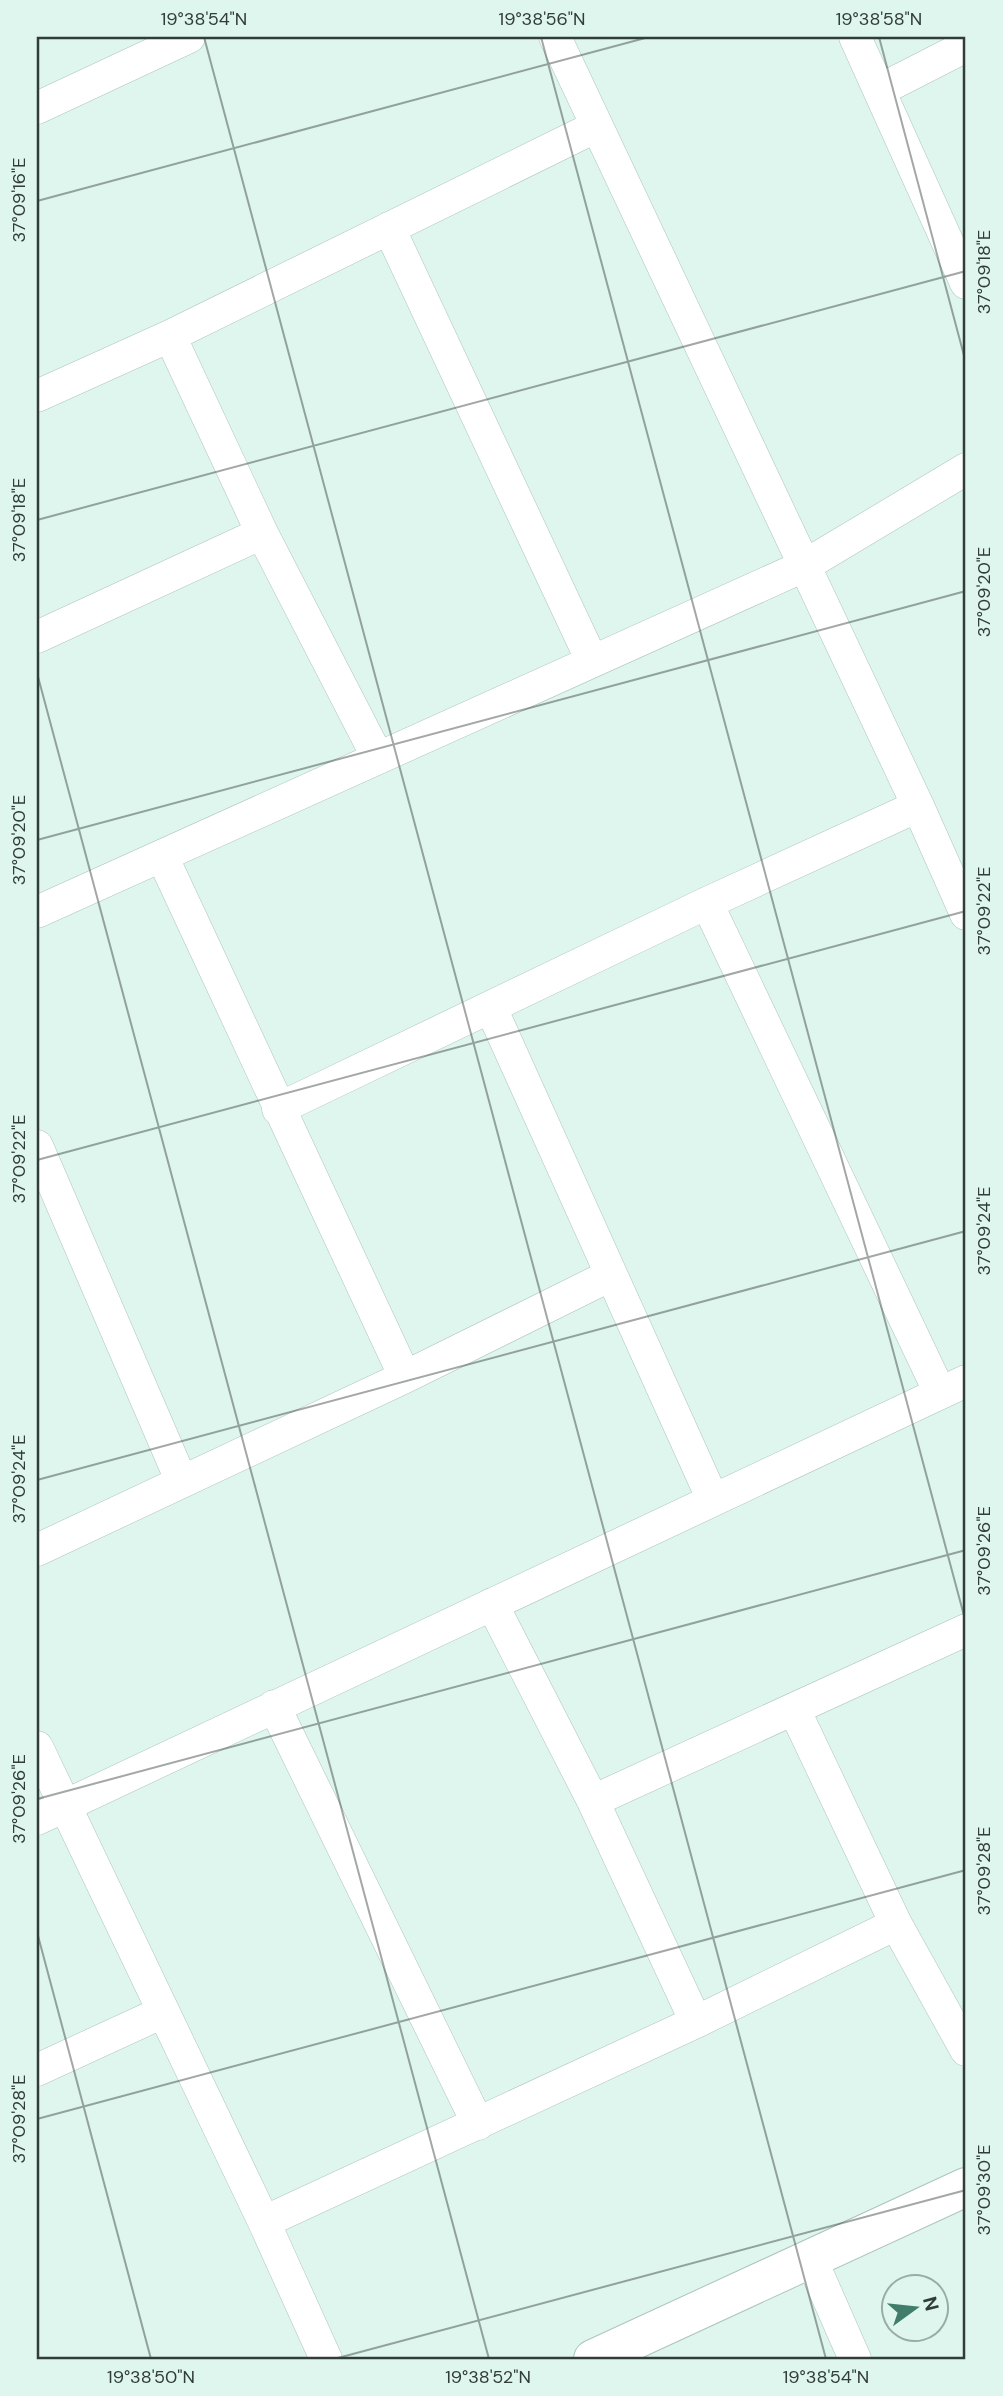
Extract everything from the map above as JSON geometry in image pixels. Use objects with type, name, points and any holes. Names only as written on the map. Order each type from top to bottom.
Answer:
[{"type":"street","points":[[40,99],[189,37]]},
{"type":"street","points":[[555,37],[595,127],[918,806],[966,914]]},
{"type":"street","points":[[855,37],[966,283]]},
{"type":"street","points":[[880,90],[966,46]]},
{"type":"street","points":[[37,396],[170,336],[595,127]]},
{"type":"street","points":[[388,228],[592,661]]},
{"type":"street","points":[[170,336],[262,533],[378,758]]},
{"type":"street","points":[[37,912],[804,566],[966,469]]},
{"type":"street","points":[[38,634],[262,533]]},
{"type":"street","points":[[278,1109],[707,903],[918,806]]},
{"type":"street","points":[[162,856],[405,1377]]},
{"type":"street","points":[[50,1812],[953,1387],[707,903]]},
{"type":"street","points":[[491,1008],[713,1500]]},
{"type":"street","points":[[37,1146],[181,1480]]},
{"type":"street","points":[[37,1550],[405,1377],[611,1275]]},
{"type":"street","points":[[492,1604],[593,1801],[695,2022]]},
{"type":"street","points":[[593,1801],[966,1630]]},
{"type":"street","points":[[274,1706],[478,2124]]},
{"type":"street","points":[[794,1709],[896,1924],[966,2050]]},
{"type":"street","points":[[37,1747],[50,1812],[163,2012],[264,2222],[326,2359]]},
{"type":"street","points":[[264,2222],[695,2022],[896,1924]]},
{"type":"street","points":[[37,2070],[163,2012]]},
{"type":"street","points":[[593,2359],[966,2187]]},
{"type":"street","points":[[811,2259],[855,2359]]}]
